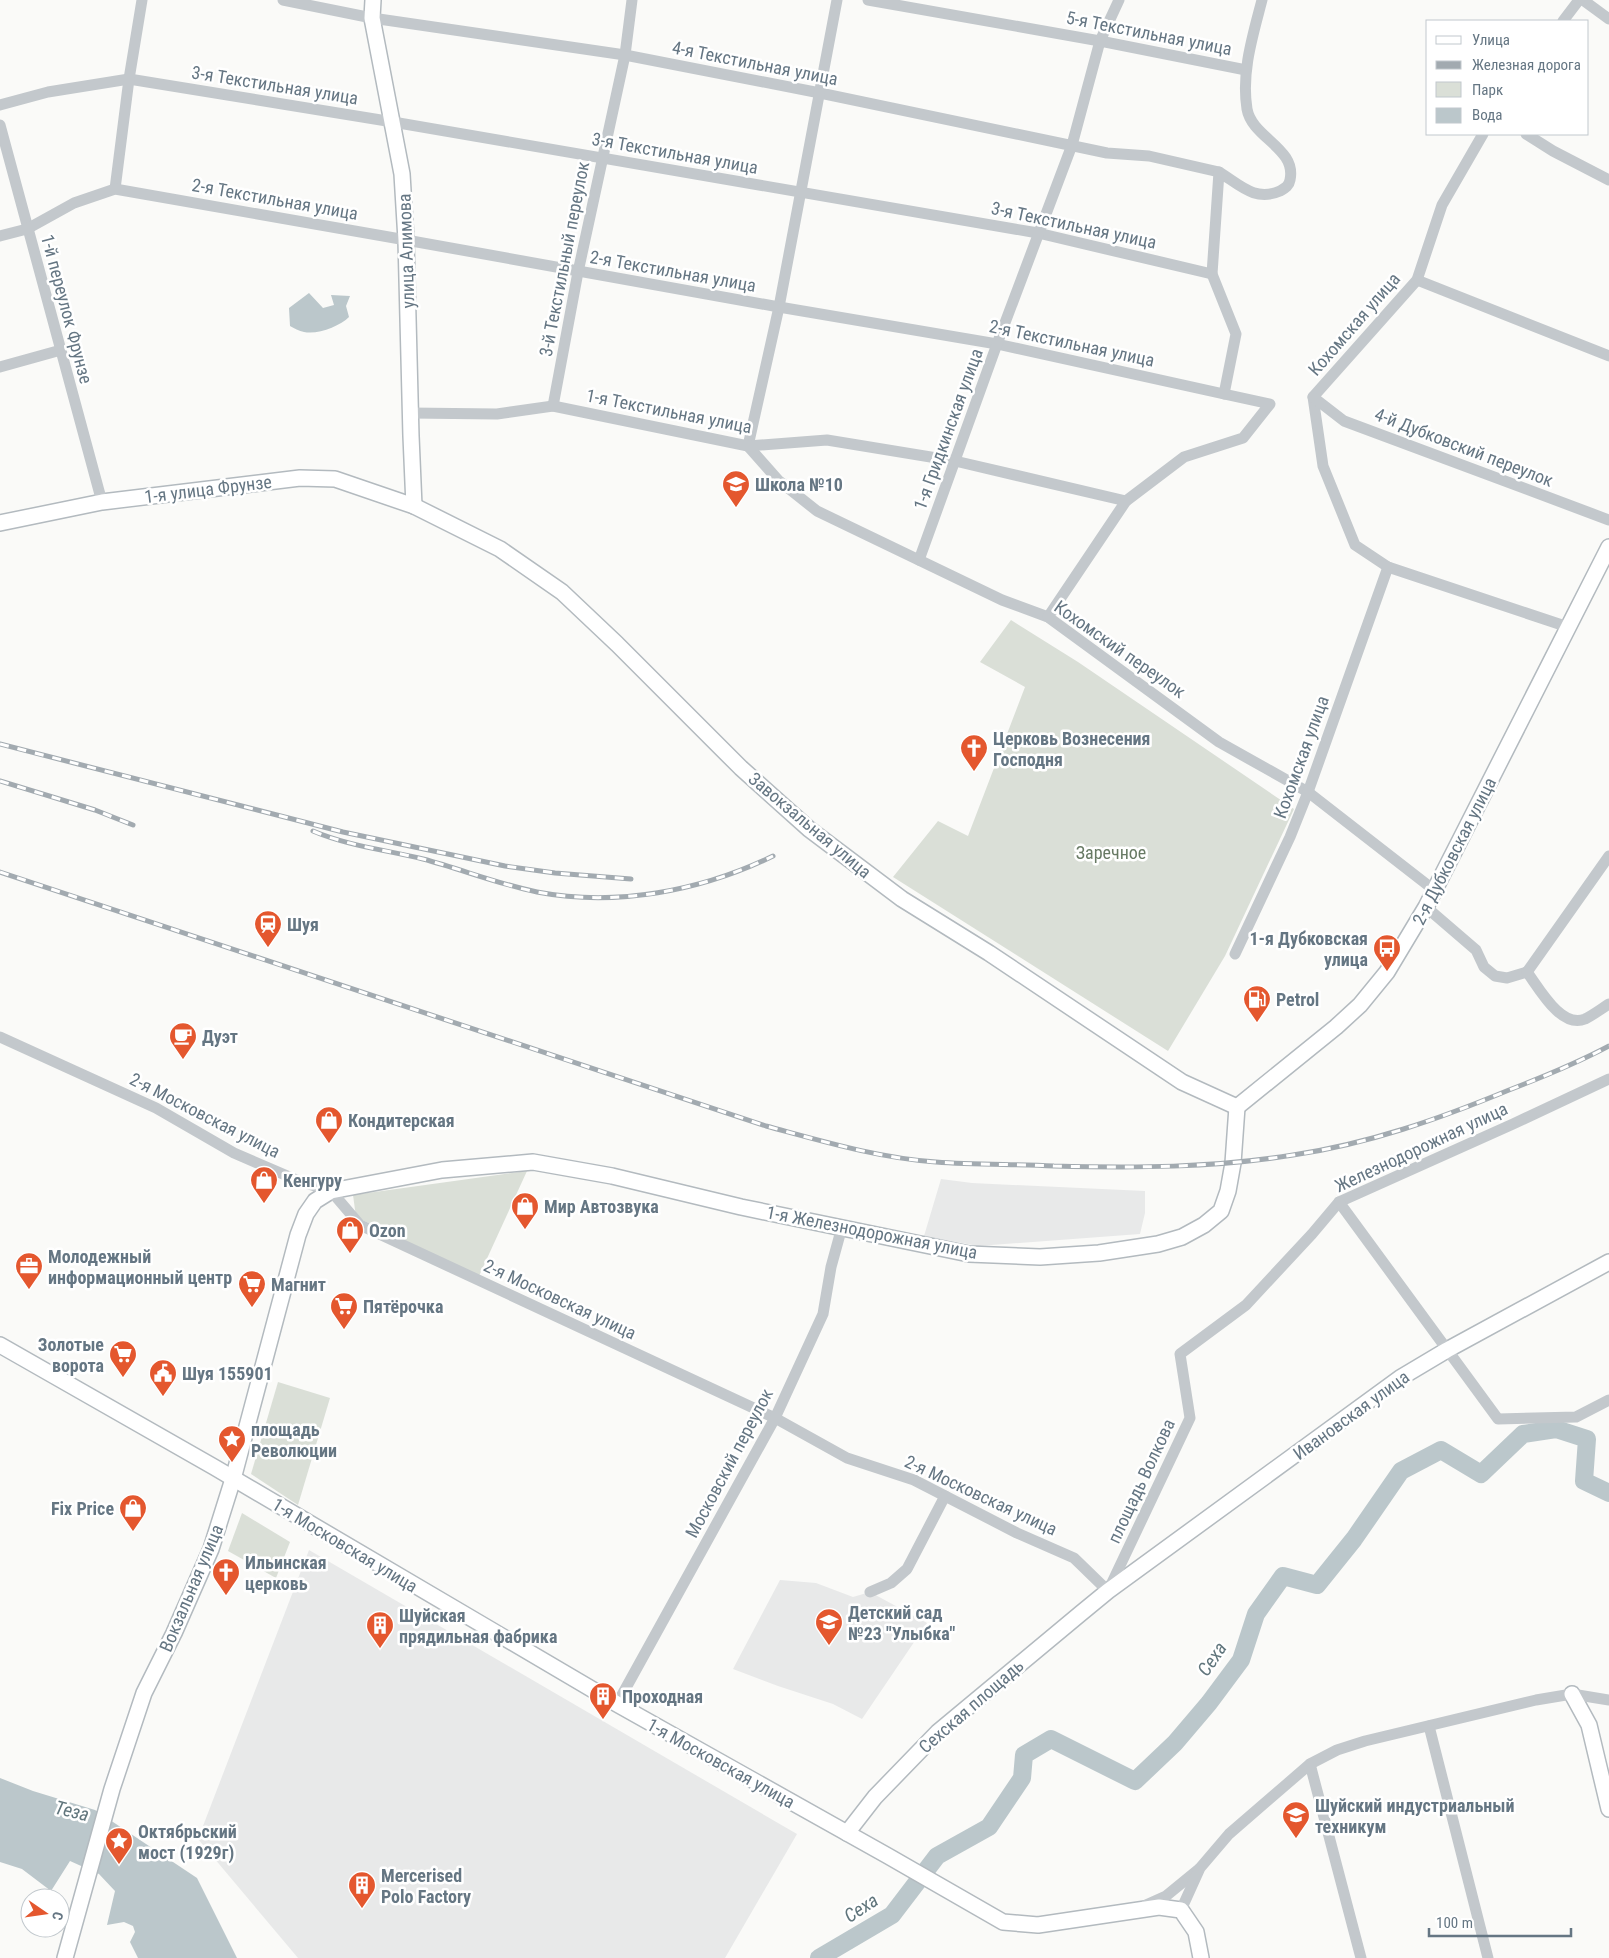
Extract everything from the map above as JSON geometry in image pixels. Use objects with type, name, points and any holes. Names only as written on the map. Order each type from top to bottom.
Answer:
[{"type":"main road","name":"улица Алимова","points":[[373,0],[372,18],[402,174],[406,240],[414,506]]},
{"type":"main road","name":"1-я улица Фрунзе","points":[[0,523],[102,502],[300,478],[335,479],[414,506]]},
{"type":"main road","name":"Завокзальная улица","points":[[414,506],[500,549],[562,592],[741,768],[802,823],[902,899],[989,953],[1182,1082],[1237,1107]]},
{"type":"main road","name":"2-я Дубковская улица","points":[[1237,1107],[1336,1027],[1360,1005],[1387,972],[1426,907],[1609,547]]},
{"type":"main road","name":"1-я Железнодорожная улица","points":[[331,1191],[442,1170],[533,1162],[612,1176],[741,1206],[969,1254],[1040,1257],[1099,1253],[1158,1244],[1182,1237],[1204,1226],[1221,1211],[1228,1191],[1233,1163],[1237,1107]]},
{"type":"main road","name":"Вокзальная улица","points":[[65,1958],[112,1788],[144,1693],[174,1633],[211,1549],[233,1479],[298,1235],[306,1214],[315,1201],[331,1191]]},
{"type":"main road","name":"Ивановская улица","points":[[1108,1591],[1400,1378],[1447,1350],[1609,1262]]},
{"type":"main road","name":"1-я Московская улица","points":[[0,1345],[617,1704],[1003,1922],[1038,1925],[1160,1907],[1181,1910]]},
{"type":"main road","name":"Сехская площадь","points":[[846,1833],[875,1797],[938,1732],[1108,1591]]},
{"type":"main road","points":[[1572,1694],[1589,1725],[1609,1809]]},
{"type":"main road","points":[[1181,1910],[1196,1932],[1201,1958]]},
{"type":"street","points":[[0,236],[27,229],[74,203],[115,189],[129,80],[142,0]]},
{"type":"street","name":"4-я Текстильная улица","points":[[283,0],[372,18],[625,55],[820,93],[1107,153],[1149,156],[1219,172],[1250,192],[1262,195],[1273,194],[1285,189],[1291,179],[1290,168],[1283,152],[1253,125],[1247,109],[1246,70],[1258,1]]},
{"type":"street","name":"3-й Текстильный переулок","points":[[553,406],[578,272],[625,55],[632,0]]},
{"type":"street","points":[[748,446],[780,308],[837,0]]},
{"type":"street","name":"5-я Текстильная улица","points":[[868,0],[1100,41],[1246,70]]},
{"type":"street","name":"1-я Гридкинская улица","points":[[919,560],[997,344],[1072,145],[1100,41],[1119,0]]},
{"type":"street","points":[[1564,20],[1578,0]]},
{"type":"street","points":[[1583,0],[1609,18]]},
{"type":"street","name":"3-я Текстильная улица","points":[[0,105],[48,92],[129,80],[393,122],[1038,233],[1212,274]]},
{"type":"street","name":"1-й переулок Фрунзе","points":[[0,126],[102,502]]},
{"type":"street","name":"Кохомская улица","points":[[1235,954],[1290,837],[1308,792],[1388,567],[1355,545],[1323,466],[1313,397],[1417,280],[1442,205],[1482,135]]},
{"type":"street","points":[[1528,135],[1553,151],[1609,180]]},
{"type":"street","points":[[1219,172],[1212,274],[1236,334],[1224,394]]},
{"type":"street","name":"2-я Текстильная улица","points":[[115,189],[780,308],[997,344],[1270,404],[1243,438],[1184,457],[1126,501]]},
{"type":"street","points":[[1417,280],[1609,356]]},
{"type":"street","points":[[0,366],[60,350]]},
{"type":"street","name":"4-й Дубковский переулок","points":[[1313,397],[1344,421],[1609,520]]},
{"type":"street","name":"1-я Текстильная улица","points":[[410,413],[497,414],[553,406],[748,446],[827,440],[954,461],[1126,501]]},
{"type":"street","name":"Кохомский переулок","points":[[748,446],[778,480],[817,511],[1002,600],[1048,617],[1219,742],[1308,792],[1434,890]]},
{"type":"street","points":[[1048,617],[1126,501]]},
{"type":"street","points":[[1388,567],[1568,627]]},
{"type":"street","points":[[1426,907],[1476,950],[1484,967],[1495,976],[1507,978],[1527,972],[1609,856]]},
{"type":"street","points":[[1527,972],[1560,1016],[1574,1021],[1584,1019],[1609,1004]]},
{"type":"street","name":"2-я Московская улица","points":[[0,1037],[156,1108],[234,1153],[299,1181],[331,1191],[360,1225],[775,1418],[847,1458],[914,1480],[1017,1532],[1074,1558],[1108,1591]]},
{"type":"street","name":"Железнодорожная улица","points":[[1180,1354],[1246,1305],[1339,1202],[1609,1079]]},
{"type":"street","points":[[1339,1202],[1498,1419],[1576,1418],[1609,1400]]},
{"type":"street","name":"Московский переулок","points":[[617,1704],[775,1418],[823,1314],[842,1227]]},
{"type":"street","name":"площадь Волкова","points":[[1108,1591],[1190,1418],[1180,1354]]},
{"type":"street","points":[[870,1592],[891,1583],[907,1569],[945,1496]]},
{"type":"street","points":[[1134,1911],[1166,1896],[1200,1868],[1229,1834],[1310,1764],[1338,1750],[1365,1741],[1495,1709],[1572,1694],[1609,1700]]},
{"type":"street","points":[[1429,1726],[1488,1958]]},
{"type":"street","points":[[1310,1764],[1360,1958]]},
{"type":"street","points":[[1181,1910],[1200,1868]]},
{"type":"shaded area","points":[[941,1179],[972,1183],[1145,1191],[1145,1213],[1140,1234],[978,1246],[924,1236]]},
{"type":"shaded area","name":"Шуйская прядильная фабрика","points":[[309,1550],[797,1834],[725,1958],[298,1958],[198,1839]]},
{"type":"shaded area","name":"Детский сад №23 \"Улыбка\"","points":[[780,1580],[816,1583],[853,1597],[870,1592],[927,1623],[862,1719],[833,1704],[733,1669]]},
{"type":"green space","name":"Заречное","points":[[1011,620],[1078,662],[1294,809],[1225,956],[1168,1051],[893,877],[938,821],[968,836],[1025,687],[980,662]]},
{"type":"green space","points":[[527,1171],[479,1276],[356,1217],[353,1195]]},
{"type":"green space","points":[[278,1382],[330,1398],[298,1505],[251,1474]]},
{"type":"green space","points":[[242,1513],[290,1542],[276,1578],[228,1551]]},
{"type":"water","points":[[309,293],[323,308],[334,305],[331,295],[350,296],[346,306],[349,317],[322,331],[310,333],[290,326],[289,308]]},
{"type":"water","name":"Теза","points":[[0,1778],[33,1791],[95,1810],[197,1878],[237,1958],[138,1958],[130,1942],[135,1932],[133,1926],[124,1922],[107,1925],[115,1891],[99,1874],[70,1861],[53,1888],[47,1888],[22,1869],[0,1862]]},
{"type":"waterway","name":"Сеха","points":[[819,1958],[892,1915],[937,1856],[989,1827],[1022,1778],[1024,1755],[1051,1739],[1135,1781],[1175,1743],[1209,1703],[1241,1660],[1256,1614],[1283,1576],[1317,1585],[1354,1539],[1401,1471],[1441,1450],[1481,1474],[1523,1434],[1556,1429],[1587,1439],[1584,1481],[1609,1493]]},
{"type":"railway","points":[[0,744],[343,832],[505,866],[555,873],[631,879]]},
{"type":"railway","points":[[0,781],[95,810],[133,825]]},
{"type":"railway","points":[[313,831],[354,844],[423,859],[522,889],[567,896],[597,898],[658,893],[688,887],[745,868],[773,856]]},
{"type":"railway","points":[[0,872],[766,1126],[850,1148],[914,1160],[980,1164],[1144,1167],[1203,1165],[1293,1155],[1349,1144],[1430,1120],[1547,1075],[1609,1046]]},
{"type":"place","name":"Школа №10","points":[[736,508]]},
{"type":"place","name":"Церковь Вознесения Господня","points":[[974,772]]},
{"type":"place","name":"Шуя","points":[[268,948]]},
{"type":"place","name":"1-я Дубковская улица","points":[[1387,972]]},
{"type":"place","name":"Petrol","points":[[1257,1023]]},
{"type":"place","name":"Дуэт","points":[[183,1060]]},
{"type":"place","name":"Кондитерская","points":[[329,1144]]},
{"type":"place","name":"Кенгуру","points":[[264,1204]]},
{"type":"place","name":"Мир Автозвука","points":[[525,1230]]},
{"type":"place","name":"Ozon","points":[[350,1254]]},
{"type":"place","name":"Молодежный информационный центр","points":[[29,1290]]},
{"type":"place","name":"Магнит","points":[[252,1308]]},
{"type":"place","name":"Пятёрочка","points":[[344,1330]]},
{"type":"place","name":"Золотые ворота","points":[[123,1378]]},
{"type":"place","name":"Шуя 155901","points":[[163,1397]]},
{"type":"place","name":"площадь Революции","points":[[232,1463]]},
{"type":"place","name":"Fix Price","points":[[133,1532]]},
{"type":"place","name":"Ильинская церковь","points":[[226,1596]]},
{"type":"place","name":"Детский сад №23 \"Улыбка\"","points":[[829,1646]]},
{"type":"place","name":"Шуйская прядильная фабрика","points":[[380,1649]]},
{"type":"place","name":"Проходная","points":[[603,1720]]},
{"type":"place","name":"Шуйский индустриальный техникум","points":[[1296,1839]]},
{"type":"place","name":"Октябрьский мост (1929г)","points":[[119,1865]]},
{"type":"place","name":"Mercerised Polo Factory","points":[[362,1909]]}]
